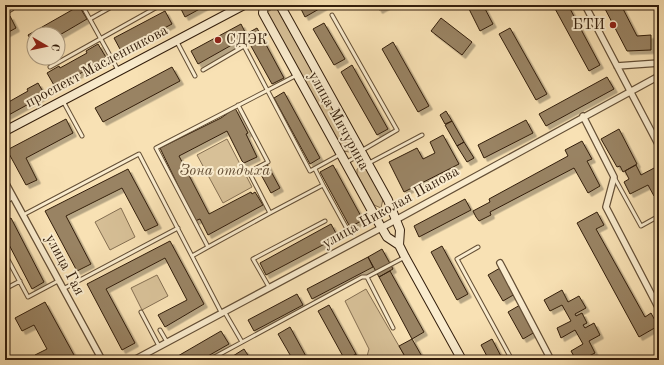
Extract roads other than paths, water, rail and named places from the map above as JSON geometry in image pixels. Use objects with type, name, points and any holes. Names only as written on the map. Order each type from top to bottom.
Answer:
[{"type":"main road","name":"проспект Масленникова","points":[[5,131],[244,5]]},
{"type":"main road","name":"улица Мичурина","points":[[264,5],[263,13],[381,228],[387,237],[399,245],[462,360]]},
{"type":"main road","name":"улица Мичурина","points":[[280,5],[362,152],[396,220],[400,230],[399,245]]},
{"type":"street","points":[[585,5],[659,146]]},
{"type":"street","points":[[617,66],[659,63]]},
{"type":"street","name":"улица Николая Панова","points":[[134,360],[223,311],[396,220],[630,90],[659,76]]},
{"type":"street","points":[[583,116],[614,177],[606,207],[659,309]]},
{"type":"street","name":"улица Гая","points":[[5,182],[102,360]]},
{"type":"street","points":[[500,263],[551,360]]},
{"type":"lane","points":[[82,5],[118,71]]},
{"type":"lane","points":[[90,19],[115,5]]},
{"type":"lane","points":[[50,67],[159,6]]},
{"type":"lane","points":[[5,12],[12,9]]},
{"type":"lane","points":[[332,15],[397,130],[346,163]]},
{"type":"lane","points":[[176,40],[195,76]]},
{"type":"lane","points":[[203,70],[244,46],[310,171],[341,154]]},
{"type":"lane","points":[[208,247],[156,148],[297,75]]},
{"type":"lane","points":[[63,101],[82,136]]},
{"type":"lane","points":[[238,105],[268,162],[249,172],[270,213]]},
{"type":"lane","points":[[368,164],[422,135]]},
{"type":"lane","points":[[23,215],[139,154],[192,256],[242,342]]},
{"type":"lane","points":[[315,169],[346,227]]},
{"type":"lane","points":[[614,177],[641,226],[659,216]]},
{"type":"lane","points":[[192,256],[323,185]]},
{"type":"lane","points":[[5,203],[13,198]]},
{"type":"lane","points":[[269,287],[253,260],[325,221]]},
{"type":"lane","points":[[63,289],[178,228]]},
{"type":"lane","points":[[478,247],[457,259],[512,360]]},
{"type":"lane","points":[[5,254],[28,297],[58,281]]},
{"type":"lane","points":[[209,360],[362,277],[367,277],[405,257]]},
{"type":"lane","points":[[367,277],[393,328]]},
{"type":"lane","points":[[5,288],[20,281]]},
{"type":"lane","points":[[141,312],[159,346]]},
{"type":"lane","points":[[160,330],[167,342]]},
{"type":"place","name":"БТИ","points":[[613,25]]},
{"type":"place","name":"СДЭК","points":[[218,40]]},
{"type":"park label","name":"Зона отдыха","points":[[225,171]]}]
